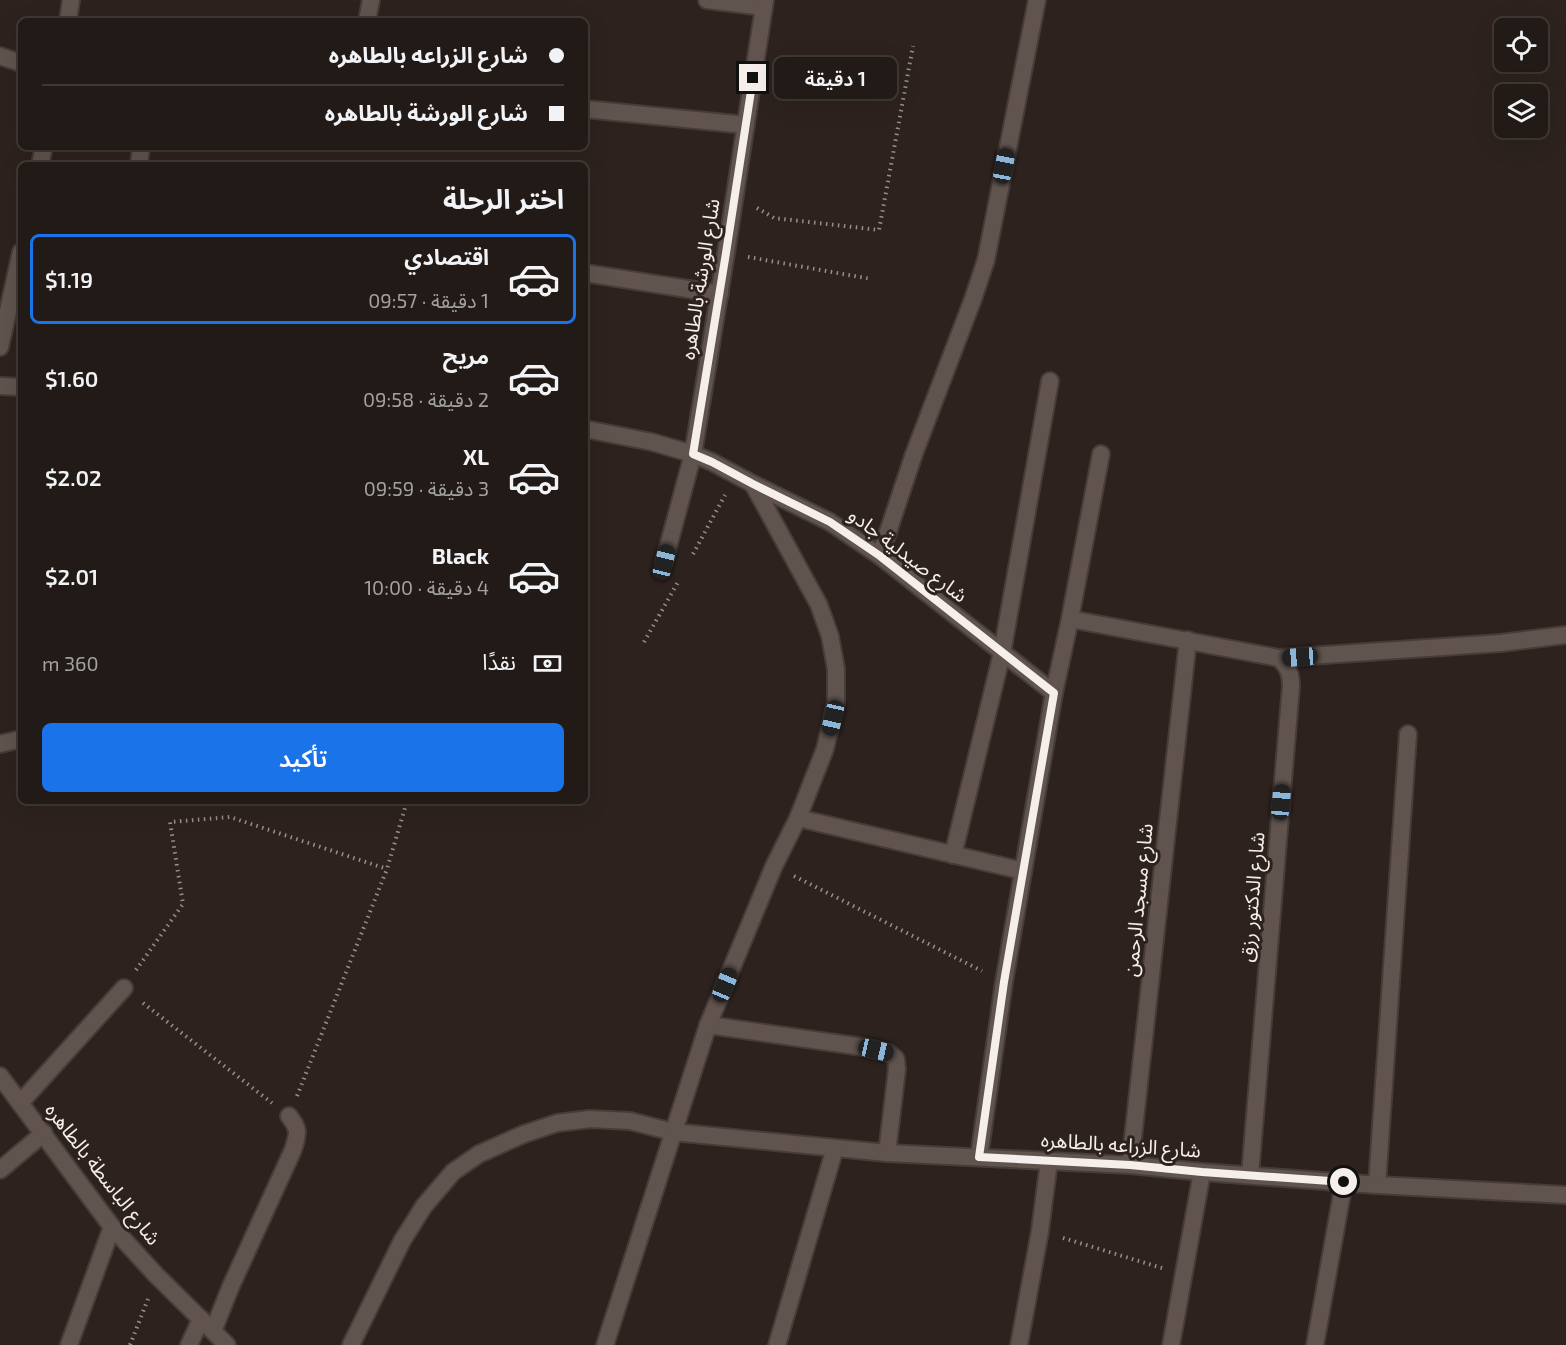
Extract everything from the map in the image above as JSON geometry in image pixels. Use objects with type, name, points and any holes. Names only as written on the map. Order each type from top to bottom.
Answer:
[{"type":"street","points":[[68,18],[71,0]]},
{"type":"street","points":[[368,18],[371,0]]},
{"type":"street","points":[[707,0],[764,4]]},
{"type":"street","points":[[880,556],[914,454],[986,260],[1037,0]]},
{"type":"street","name":"شارع الورشة بالطاهره","points":[[664,562],[693,454],[764,4]]},
{"type":"street","points":[[0,56],[18,62]]},
{"type":"street","points":[[588,110],[746,125]]},
{"type":"street","points":[[0,347],[18,266]]},
{"type":"street","points":[[588,273],[720,294]]},
{"type":"street","points":[[952,855],[1002,653],[1050,381]]},
{"type":"street","points":[[0,386],[18,387]]},
{"type":"street","name":"شارع صيدلية جادو","points":[[588,430],[651,442],[693,454],[830,522],[880,556],[1054,693]]},
{"type":"street","points":[[979,1157],[1004,982],[1023,871],[1054,693],[1101,454]]},
{"type":"street","points":[[605,1345],[708,1025],[825,750],[836,702],[836,669],[830,636],[819,605],[753,484]]},
{"type":"street","points":[[1070,619],[1279,658],[1501,642],[1566,634]]},
{"type":"street","name":"شارع مسجد الرحمن","points":[[1130,1165],[1188,640]]},
{"type":"street","name":"شارع الدكتور رزق","points":[[1250,1175],[1292,686],[1286,665],[1279,658]]},
{"type":"street","points":[[1377,1185],[1408,734]]},
{"type":"street","points":[[0,744],[18,739]]},
{"type":"street","points":[[798,818],[1023,871]]},
{"type":"street","points":[[21,1102],[124,988]]},
{"type":"street","points":[[708,1025],[863,1047],[889,1053],[896,1059],[897,1070],[887,1153]]},
{"type":"street","name":"شارع الباسطة بالطاهره","points":[[0,1076],[112,1227],[156,1275],[227,1345]]},
{"type":"street","points":[[189,1345],[207,1325],[231,1286],[293,1150],[298,1134],[297,1126],[289,1116]]},
{"type":"street","name":"شارع الزراعه بالطاهره","points":[[351,1345],[402,1241],[424,1206],[453,1172],[479,1154],[524,1134],[557,1123],[590,1119],[630,1121],[673,1132],[887,1153],[1130,1165],[1377,1185],[1566,1195]]},
{"type":"street","points":[[0,1170],[44,1133]]},
{"type":"street","points":[[777,1345],[835,1148]]},
{"type":"street","points":[[1019,1345],[1040,1231],[1048,1161]]},
{"type":"street","points":[[1171,1345],[1202,1172]]},
{"type":"street","points":[[1315,1345],[1344,1182]]},
{"type":"street","points":[[69,1345],[112,1227]]},
{"type":"path","points":[[735,196],[774,218],[879,230],[912,46]]},
{"type":"path","points":[[726,253],[871,279]]},
{"type":"path","points":[[387,869],[230,817],[170,822],[183,904],[124,988],[289,1116],[387,869],[406,804]]},
{"type":"path","points":[[774,866],[1004,982]]},
{"type":"path","points":[[1040,1231],[1183,1275]]},
{"type":"path","points":[[130,1345],[156,1275]]},
{"type":"route","points":[[753,78],[693,454],[830,522],[880,556],[1054,693],[1004,982],[979,1157],[1130,1165],[1344,1182]]}]
